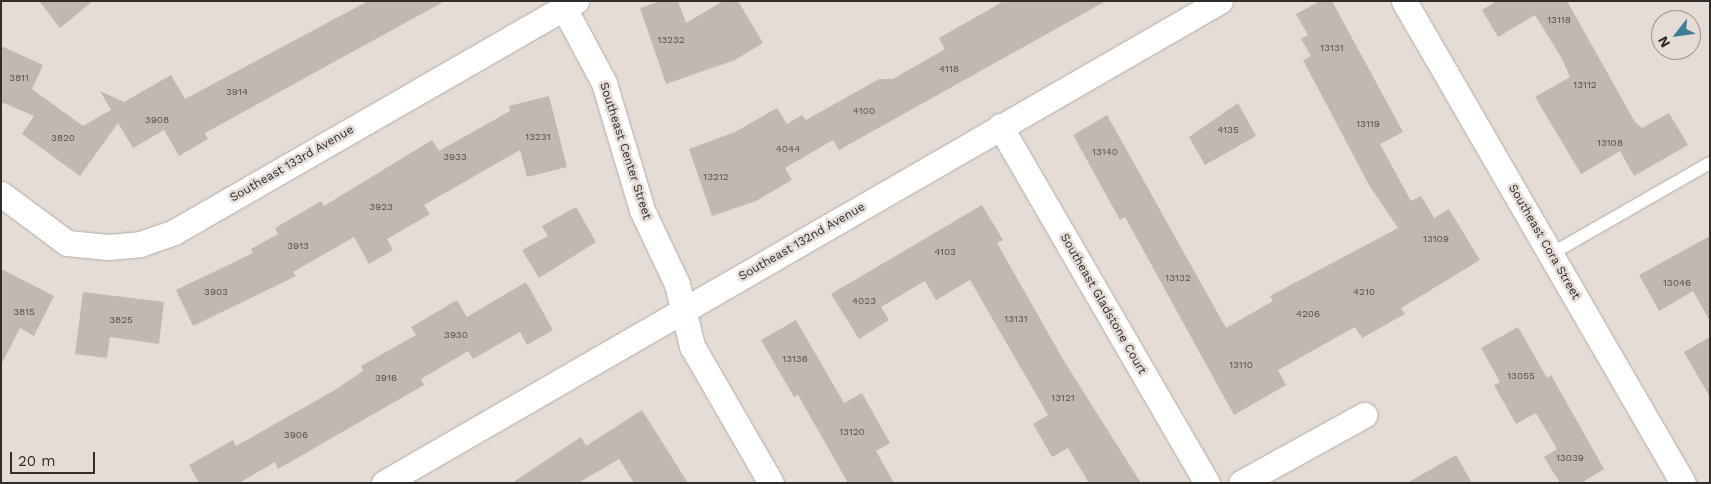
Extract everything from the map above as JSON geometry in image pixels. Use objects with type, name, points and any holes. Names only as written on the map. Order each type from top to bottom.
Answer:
[{"type":"street","name":"Southeast 132nd Avenue","points":[[384,483],[681,313],[1000,126],[1220,1]]},
{"type":"street","name":"Southeast Cora Street","points":[[1404,1],[1683,483]]},
{"type":"street","name":"Southeast 133rd Avenue","points":[[1,194],[67,243],[108,247],[140,244],[174,232],[570,5]]},
{"type":"street","name":"Southeast Center Street","points":[[570,5],[604,83],[642,210],[677,284],[681,313],[692,346],[771,483]]},
{"type":"street","name":"Southeast Gladstone Court","points":[[1000,126],[1207,483]]},
{"type":"street","points":[[1241,483],[1364,415]]},
{"type":"lane","points":[[1551,254],[1710,162]]},
{"type":"building","points":[[39,1],[93,1],[60,28]]},
{"type":"building","points":[[368,1],[445,1],[205,133],[208,139],[179,156],[164,130],[133,148],[118,123],[80,176],[22,134],[34,116],[1,102],[1,46],[43,65],[32,89],[83,126],[111,110],[100,91],[124,102],[171,75],[185,99]]},
{"type":"building","points":[[660,1],[678,1],[686,23],[723,1],[738,1],[763,43],[735,60],[666,84],[640,8]]},
{"type":"building","points":[[1004,1],[1106,1],[839,150],[833,140],[785,168],[792,180],[756,201],[712,216],[689,149],[735,132],[777,108],[787,124],[802,115],[806,120],[879,79],[893,79],[945,49],[939,38]]},
{"type":"building","points":[[1320,1],[1332,1],[1403,132],[1380,144],[1411,201],[1421,196],[1434,218],[1449,209],[1480,260],[1401,308],[1405,314],[1362,338],[1355,327],[1278,370],[1286,385],[1234,415],[1125,217],[1120,220],[1073,135],[1107,115],[1226,328],[1273,301],[1270,296],[1398,228],[1369,185],[1303,60],[1311,56],[1301,39],[1308,35],[1296,14]]},
{"type":"building","points":[[1496,1],[1567,1],[1635,122],[1642,128],[1669,113],[1688,145],[1634,176],[1620,151],[1581,174],[1535,97],[1570,77],[1561,57],[1535,15],[1498,37],[1482,10]]},
{"type":"building","points":[[549,96],[567,167],[527,177],[520,150],[424,205],[430,214],[387,239],[393,250],[369,264],[354,237],[293,272],[296,276],[193,326],[176,290],[253,253],[251,249],[278,234],[275,228],[321,201],[324,206],[432,140],[439,151],[510,111],[509,106]]},
{"type":"building","points":[[1238,103],[1256,136],[1205,165],[1189,137]]},
{"type":"building","points":[[982,205],[1003,240],[997,243],[1064,361],[1141,483],[1089,483],[1068,448],[1052,457],[1033,424],[1048,415],[970,280],[936,300],[925,281],[881,307],[889,320],[859,339],[831,294]]},
{"type":"building","points":[[576,207],[596,242],[539,278],[522,250],[548,236],[542,226]]},
{"type":"building","points":[[1710,236],[1710,321],[1693,291],[1659,311],[1639,275]]},
{"type":"building","points":[[1,269],[54,296],[34,336],[20,328],[1,365]]},
{"type":"building","points":[[526,282],[553,330],[527,345],[520,332],[473,359],[468,351],[421,379],[424,385],[278,469],[275,462],[239,483],[199,483],[189,465],[233,440],[236,446],[335,390],[363,371],[361,366],[416,335],[411,327],[457,300],[467,317]]},
{"type":"building","points":[[83,292],[164,302],[159,344],[110,337],[107,358],[75,354]]},
{"type":"building","points":[[796,320],[844,403],[862,393],[890,443],[876,451],[894,483],[848,483],[798,395],[794,397],[761,340]]},
{"type":"building","points":[[1518,327],[1547,378],[1551,375],[1604,469],[1581,483],[1560,483],[1544,457],[1557,449],[1536,413],[1516,424],[1494,385],[1500,382],[1481,348]]},
{"type":"building","points":[[1710,337],[1710,397],[1684,352]]},
{"type":"building","points":[[642,410],[688,483],[634,483],[619,459],[578,483],[512,483],[581,437],[586,446]]},
{"type":"building","points":[[1456,455],[1472,483],[1407,483]]}]
